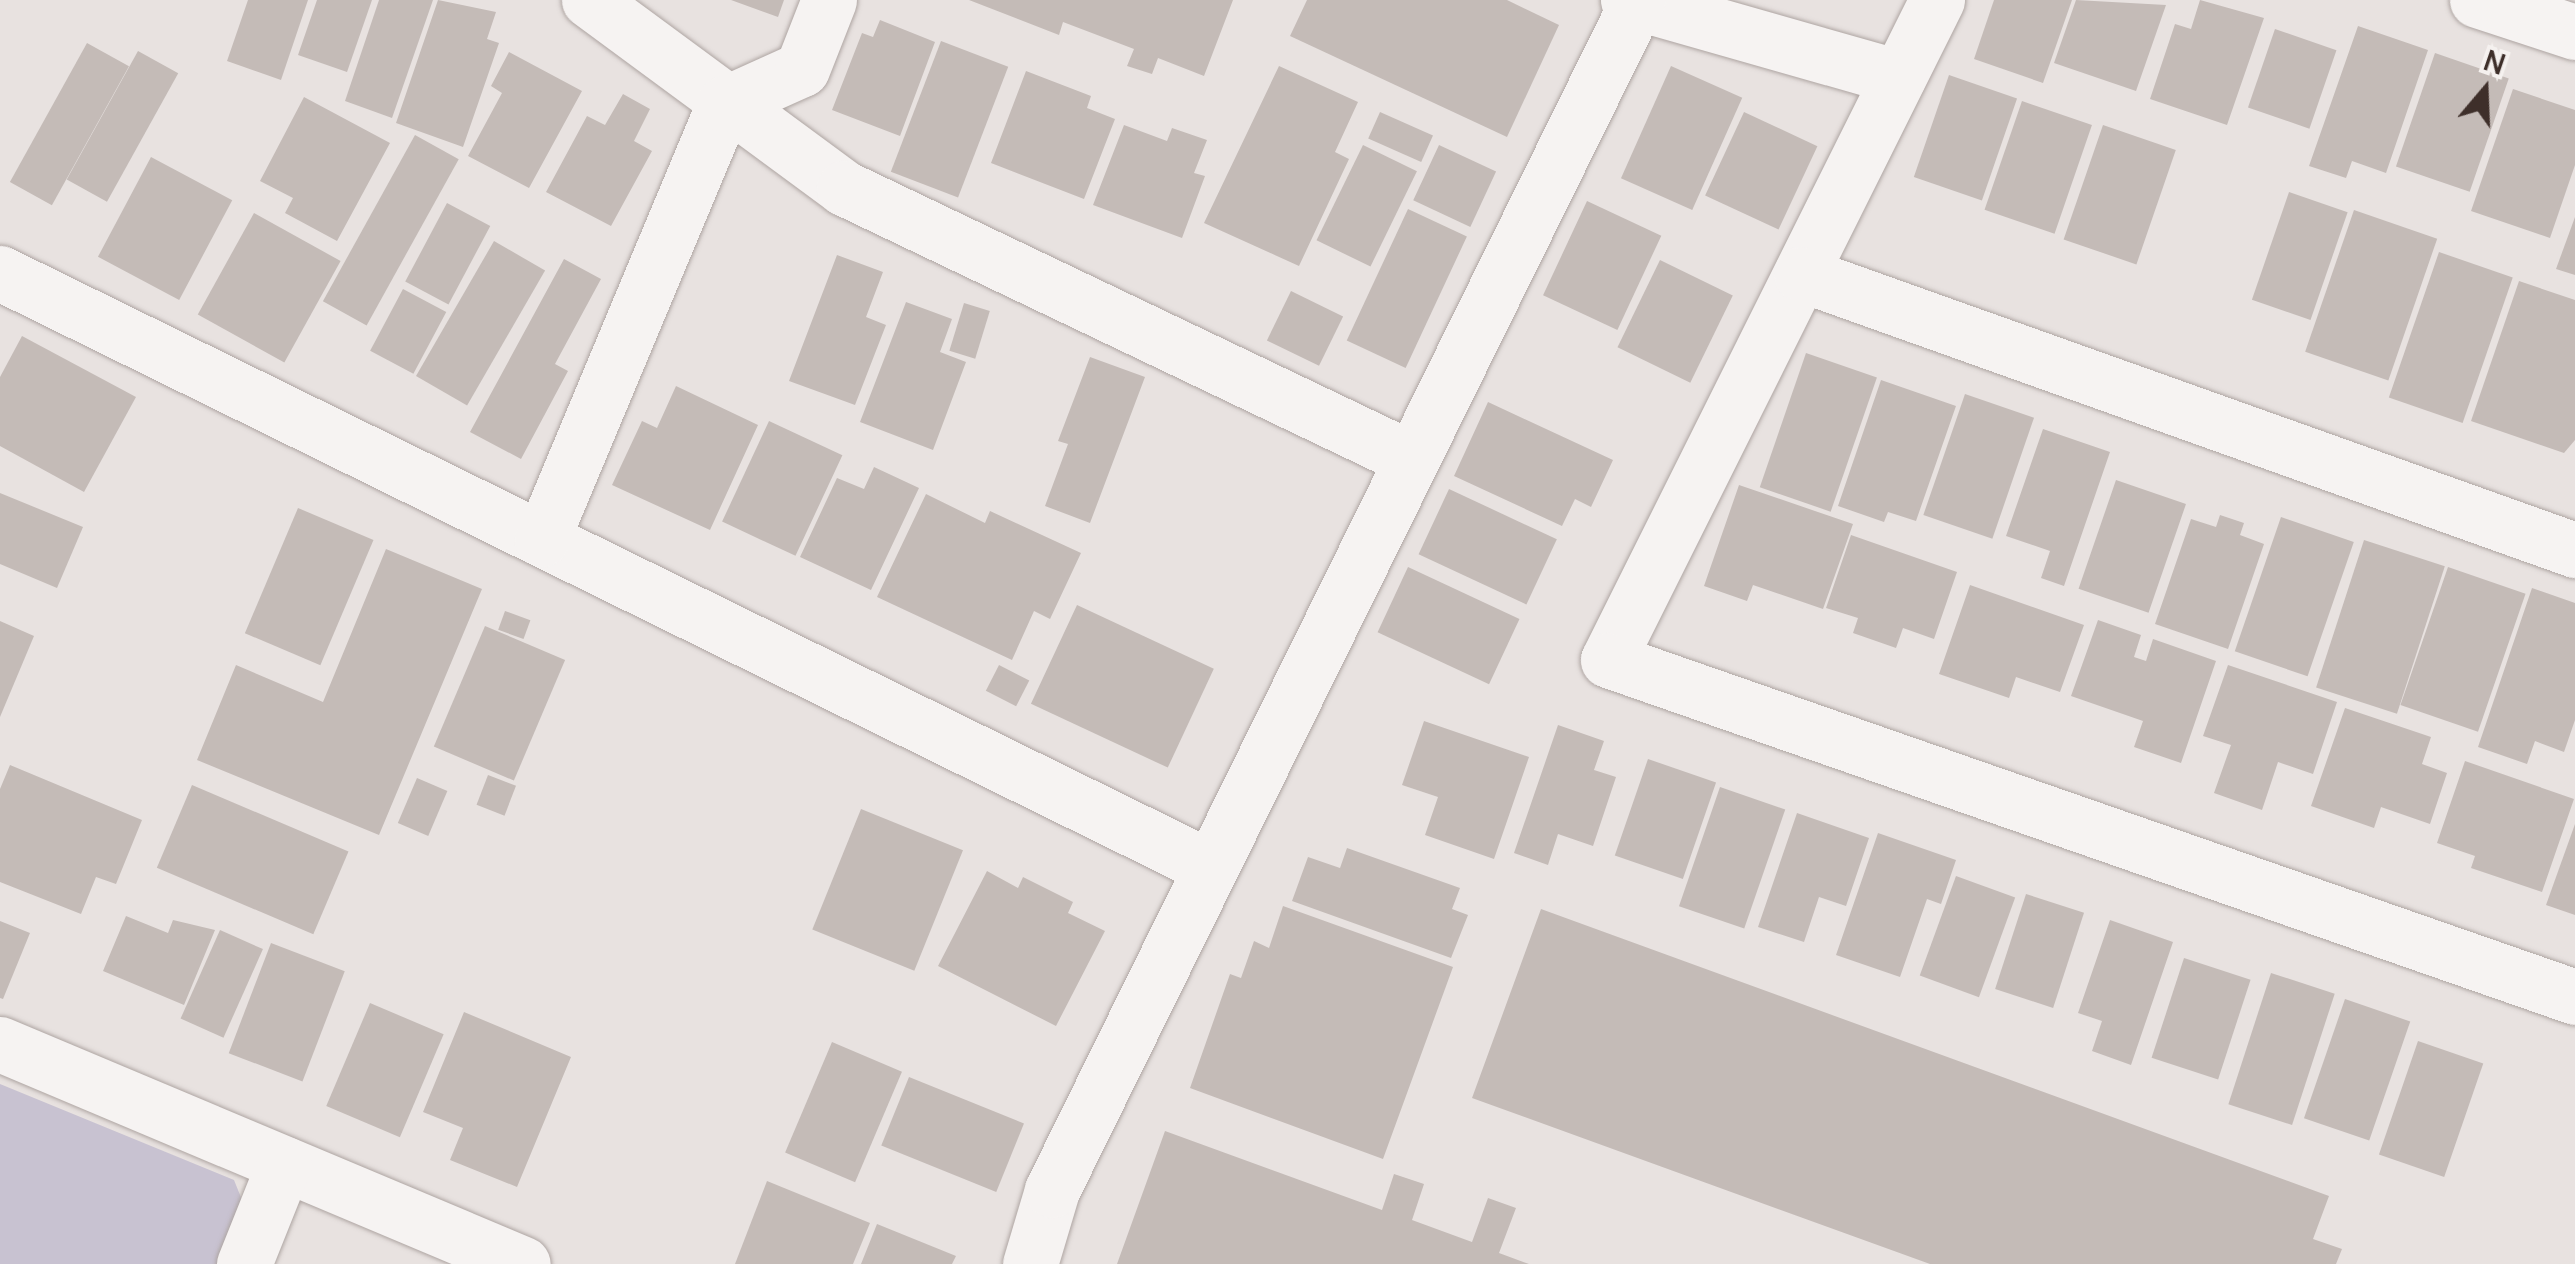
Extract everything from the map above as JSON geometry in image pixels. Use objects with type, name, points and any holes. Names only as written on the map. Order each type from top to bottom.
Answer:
[{"type":"street","points":[[590,0],[724,104],[844,188],[1412,459]]},
{"type":"street","points":[[542,539],[724,104],[802,69],[828,0]]},
{"type":"street","points":[[1937,0],[1608,660],[2575,997]]},
{"type":"street","points":[[2477,0],[2575,32]]},
{"type":"street","points":[[1030,1264],[1052,1190],[1634,1],[1898,77]]},
{"type":"street","points":[[0,273],[1210,867]]},
{"type":"street","points":[[1801,274],[2575,550]]},
{"type":"street","points":[[0,1044],[523,1264]]},
{"type":"street","points":[[244,1264],[284,1164]]},
{"type":"shaded area","points":[[0,1084],[234,1180],[248,1215],[228,1264],[0,1264]]},
{"type":"building","points":[[248,0],[308,0],[281,80],[227,61]]},
{"type":"building","points":[[317,0],[372,0],[347,72],[298,55]]},
{"type":"building","points":[[379,0],[433,0],[392,118],[345,101]]},
{"type":"building","points":[[438,0],[496,12],[487,39],[499,43],[463,147],[396,123]]},
{"type":"building","points":[[731,0],[784,0],[778,17]]},
{"type":"building","points":[[969,0],[1233,0],[1204,76],[1158,58],[1152,74],[1127,66],[1134,49],[1063,22],[1059,35]]},
{"type":"building","points":[[1307,0],[1507,0],[1559,25],[1507,137],[1290,36]]},
{"type":"building","points":[[1994,0],[2072,0],[2043,83],[1974,59]]},
{"type":"building","points":[[2076,0],[2166,5],[2136,91],[2054,63]]},
{"type":"building","points":[[2200,0],[2264,18],[2227,125],[2150,99],[2175,24],[2191,29]]},
{"type":"building","points":[[880,20],[935,42],[900,136],[832,110],[862,33],[873,37]]},
{"type":"building","points":[[2358,26],[2428,50],[2386,173],[2352,161],[2346,178],[2309,166]]},
{"type":"building","points":[[2275,29],[2336,50],[2309,129],[2248,107]]},
{"type":"building","points":[[941,41],[1008,67],[958,198],[891,172]]},
{"type":"building","points":[[87,43],[129,66],[52,205],[10,182]]},
{"type":"building","points":[[138,51],[178,73],[107,202],[67,180]]},
{"type":"building","points":[[509,52],[582,91],[529,188],[468,156],[502,93],[491,86]]},
{"type":"building","points":[[2435,53],[2509,78],[2470,192],[2396,166]]},
{"type":"building","points":[[1279,66],[1358,102],[1335,152],[1349,159],[1299,266],[1204,223]]},
{"type":"building","points":[[1671,66],[1742,98],[1692,210],[1621,178]]},
{"type":"building","points":[[1026,71],[1091,96],[1087,108],[1115,119],[1084,199],[991,163]]},
{"type":"building","points":[[1949,75],[2017,98],[1982,201],[1914,177]]},
{"type":"building","points":[[2513,89],[2575,110],[2575,165],[2550,238],[2471,211]]},
{"type":"building","points":[[623,94],[650,109],[634,141],[652,151],[611,226],[546,192],[587,116],[605,125]]},
{"type":"building","points":[[304,97],[390,143],[337,241],[285,213],[293,198],[260,181]]},
{"type":"building","points":[[2022,101],[2092,125],[2055,234],[1985,210]]},
{"type":"building","points":[[1380,112],[1433,136],[1421,162],[1368,138]]},
{"type":"building","points":[[1744,112],[1817,146],[1779,230],[1705,195]]},
{"type":"building","points":[[1124,125],[1167,141],[1172,128],[1207,140],[1194,173],[1205,176],[1182,238],[1093,205]]},
{"type":"building","points":[[2103,125],[2176,150],[2136,264],[2064,239]]},
{"type":"building","points":[[415,135],[459,159],[367,325],[323,301]]},
{"type":"building","points":[[1363,145],[1417,171],[1370,267],[1317,240]]},
{"type":"building","points":[[1439,145],[1496,172],[1470,227],[1413,200]]},
{"type":"building","points":[[151,157],[232,200],[179,300],[98,257]]},
{"type":"building","points":[[2289,192],[2348,212],[2311,320],[2252,300]]},
{"type":"building","points":[[1587,201],[1661,236],[1617,330],[1543,295]]},
{"type":"building","points":[[447,203],[490,226],[448,305],[405,282]]},
{"type":"building","points":[[1408,209],[1467,236],[1406,368],[1347,340]]},
{"type":"building","points":[[2354,210],[2437,239],[2388,380],[2305,352]]},
{"type":"building","points":[[254,213],[341,261],[284,362],[198,314]]},
{"type":"building","points":[[2575,217],[2575,275],[2556,269]]},
{"type":"building","points":[[494,241],[545,270],[467,406],[416,376]]},
{"type":"building","points":[[2439,252],[2513,277],[2463,423],[2389,398]]},
{"type":"building","points":[[837,255],[883,272],[866,317],[886,325],[855,405],[789,381]]},
{"type":"building","points":[[564,259],[601,279],[555,364],[568,371],[521,459],[470,432]]},
{"type":"building","points":[[1660,260],[1733,296],[1690,383],[1617,347]]},
{"type":"building","points":[[2519,281],[2575,300],[2575,440],[2564,453],[2471,421]]},
{"type":"building","points":[[403,289],[446,312],[413,374],[370,351]]},
{"type":"building","points":[[1291,291],[1343,316],[1319,366],[1267,340]]},
{"type":"building","points":[[906,302],[952,319],[940,352],[966,362],[933,450],[860,422]]},
{"type":"building","points":[[964,303],[990,311],[975,359],[949,351]]},
{"type":"building","points":[[22,336],[136,397],[84,492],[0,446],[0,377]]},
{"type":"building","points":[[1806,353],[1877,377],[1831,512],[1760,487]]},
{"type":"building","points":[[1090,357],[1145,377],[1090,523],[1045,506],[1068,444],[1058,441]]},
{"type":"building","points":[[1881,380],[1956,406],[1916,521],[1888,512],[1884,522],[1838,506]]},
{"type":"building","points":[[676,386],[758,425],[710,530],[612,485],[642,421],[657,428]]},
{"type":"building","points":[[1965,394],[2034,418],[1992,539],[1923,515]]},
{"type":"building","points":[[1488,402],[1613,460],[1591,507],[1575,499],[1562,526],[1454,476]]},
{"type":"building","points":[[769,421],[842,455],[796,556],[722,522]]},
{"type":"building","points":[[2043,429],[2110,452],[2064,586],[2041,578],[2050,551],[2006,536]]},
{"type":"building","points":[[874,467],[919,488],[871,590],[800,557],[837,478],[864,489]]},
{"type":"building","points":[[2116,480],[2186,504],[2149,613],[2079,589]]},
{"type":"building","points":[[1739,485],[1853,524],[1823,609],[1753,585],[1747,601],[1704,586]]},
{"type":"building","points":[[1449,489],[1557,539],[1526,605],[1419,554]]},
{"type":"building","points":[[0,493],[83,527],[57,588],[0,564]]},
{"type":"building","points":[[926,494],[985,523],[990,511],[1081,553],[1050,619],[1034,611],[1012,660],[877,597]]},
{"type":"building","points":[[298,508],[373,540],[320,665],[245,633]]},
{"type":"building","points":[[2220,515],[2244,523],[2240,535],[2264,544],[2228,649],[2155,624],[2191,519],[2216,527]]},
{"type":"building","points":[[2281,517],[2354,542],[2308,676],[2235,651]]},
{"type":"building","points":[[1851,535],[1957,572],[1934,639],[1903,628],[1896,648],[1853,633],[1858,618],[1826,608]]},
{"type":"building","points":[[2364,540],[2445,566],[2397,714],[2316,687]]},
{"type":"building","points":[[386,549],[482,589],[379,835],[197,760],[236,665],[323,702]]},
{"type":"building","points":[[1408,567],[1519,619],[1489,684],[1378,632]]},
{"type":"building","points":[[2448,567],[2526,594],[2478,732],[2400,705]]},
{"type":"building","points":[[1970,585],[2084,625],[2060,692],[2016,677],[2009,698],[1939,674]]},
{"type":"building","points":[[2532,588],[2575,603],[2575,720],[2564,752],[2535,741],[2527,764],[2478,747]]},
{"type":"building","points":[[1077,605],[1214,669],[1168,768],[1031,704]]},
{"type":"building","points":[[505,611],[530,620],[524,639],[498,630]]},
{"type":"building","points":[[2098,620],[2141,635],[2134,657],[2146,661],[2153,639],[2216,661],[2181,763],[2134,747],[2143,721],[2071,696]]},
{"type":"building","points":[[0,621],[34,636],[0,717]]},
{"type":"building","points":[[485,626],[565,660],[514,781],[434,747]]},
{"type":"building","points":[[999,665],[1029,680],[1016,706],[986,691]]},
{"type":"building","points":[[2228,665],[2337,702],[2313,774],[2278,762],[2262,810],[2214,793],[2231,745],[2203,736]]},
{"type":"building","points":[[2345,708],[2431,737],[2422,764],[2447,773],[2430,824],[2381,807],[2374,828],[2311,806]]},
{"type":"building","points":[[1424,721],[1529,757],[1494,859],[1425,835],[1438,797],[1402,785]]},
{"type":"building","points":[[1558,725],[1604,741],[1594,770],[1616,777],[1593,846],[1558,834],[1548,865],[1514,853]]},
{"type":"building","points":[[1648,759],[1716,782],[1683,879],[1615,855]]},
{"type":"building","points":[[2465,761],[2574,799],[2542,892],[2471,868],[2475,856],[2437,843]]},
{"type":"building","points":[[10,765],[142,820],[116,884],[96,877],[81,914],[0,882],[0,789]]},
{"type":"building","points":[[488,775],[516,786],[505,816],[477,805]]},
{"type":"building","points":[[417,778],[447,791],[428,836],[398,823]]},
{"type":"building","points":[[192,785],[348,851],[313,934],[157,868]]},
{"type":"building","points":[[1720,787],[1785,809],[1744,929],[1679,906]]},
{"type":"building","points":[[861,809],[963,850],[914,971],[812,930]]},
{"type":"building","points":[[1797,813],[1869,838],[1846,906],[1819,897],[1804,942],[1758,927]]},
{"type":"building","points":[[2575,824],[2575,915],[2546,905]]},
{"type":"building","points":[[1878,833],[1956,860],[1941,904],[1927,899],[1900,977],[1836,955]]},
{"type":"building","points":[[1347,848],[1460,888],[1452,909],[1468,915],[1451,958],[1292,901],[1308,857],[1340,868]]},
{"type":"building","points":[[987,871],[1018,888],[1023,877],[1073,902],[1068,913],[1105,931],[1056,1026],[938,966]]},
{"type":"building","points":[[1956,876],[2015,898],[1979,997],[1920,976]]},
{"type":"building","points":[[2026,894],[2084,913],[2053,1008],[1995,989]]},
{"type":"building","points":[[1283,906],[1453,967],[1383,1159],[1190,1088],[1230,974],[1241,978],[1254,941],[1269,948]]},
{"type":"building","points":[[1541,909],[2329,1196],[2313,1239],[2342,1249],[2336,1264],[1930,1264],[1472,1098]]},
{"type":"building","points":[[126,916],[168,933],[173,920],[215,930],[184,1005],[103,971]]},
{"type":"building","points":[[2110,920],[2173,942],[2131,1065],[2092,1051],[2102,1021],[2078,1013]]},
{"type":"building","points":[[0,921],[30,933],[3,999],[0,998]]},
{"type":"building","points":[[220,930],[263,949],[223,1038],[181,1019]]},
{"type":"building","points":[[271,943],[345,971],[302,1081],[229,1053]]},
{"type":"building","points":[[2184,958],[2251,980],[2218,1079],[2152,1058]]},
{"type":"building","points":[[2271,973],[2335,994],[2292,1125],[2228,1104]]},
{"type":"building","points":[[2345,999],[2410,1021],[2369,1141],[2304,1118]]},
{"type":"building","points":[[370,1003],[444,1034],[400,1137],[326,1106]]},
{"type":"building","points":[[464,1012],[571,1057],[517,1187],[450,1160],[463,1128],[423,1112]]},
{"type":"building","points":[[2418,1041],[2483,1063],[2444,1177],[2379,1154]]},
{"type":"building","points":[[832,1042],[902,1072],[855,1182],[785,1152]]},
{"type":"building","points":[[909,1077],[1024,1123],[996,1192],[881,1146]]},
{"type":"building","points":[[1165,1131],[1382,1210],[1394,1174],[1424,1184],[1412,1220],[1472,1242],[1488,1198],[1516,1208],[1499,1253],[1529,1264],[1117,1264]]},
{"type":"building","points":[[767,1181],[870,1223],[853,1264],[735,1264]]},
{"type":"building","points":[[877,1224],[956,1256],[952,1264],[861,1264]]}]
